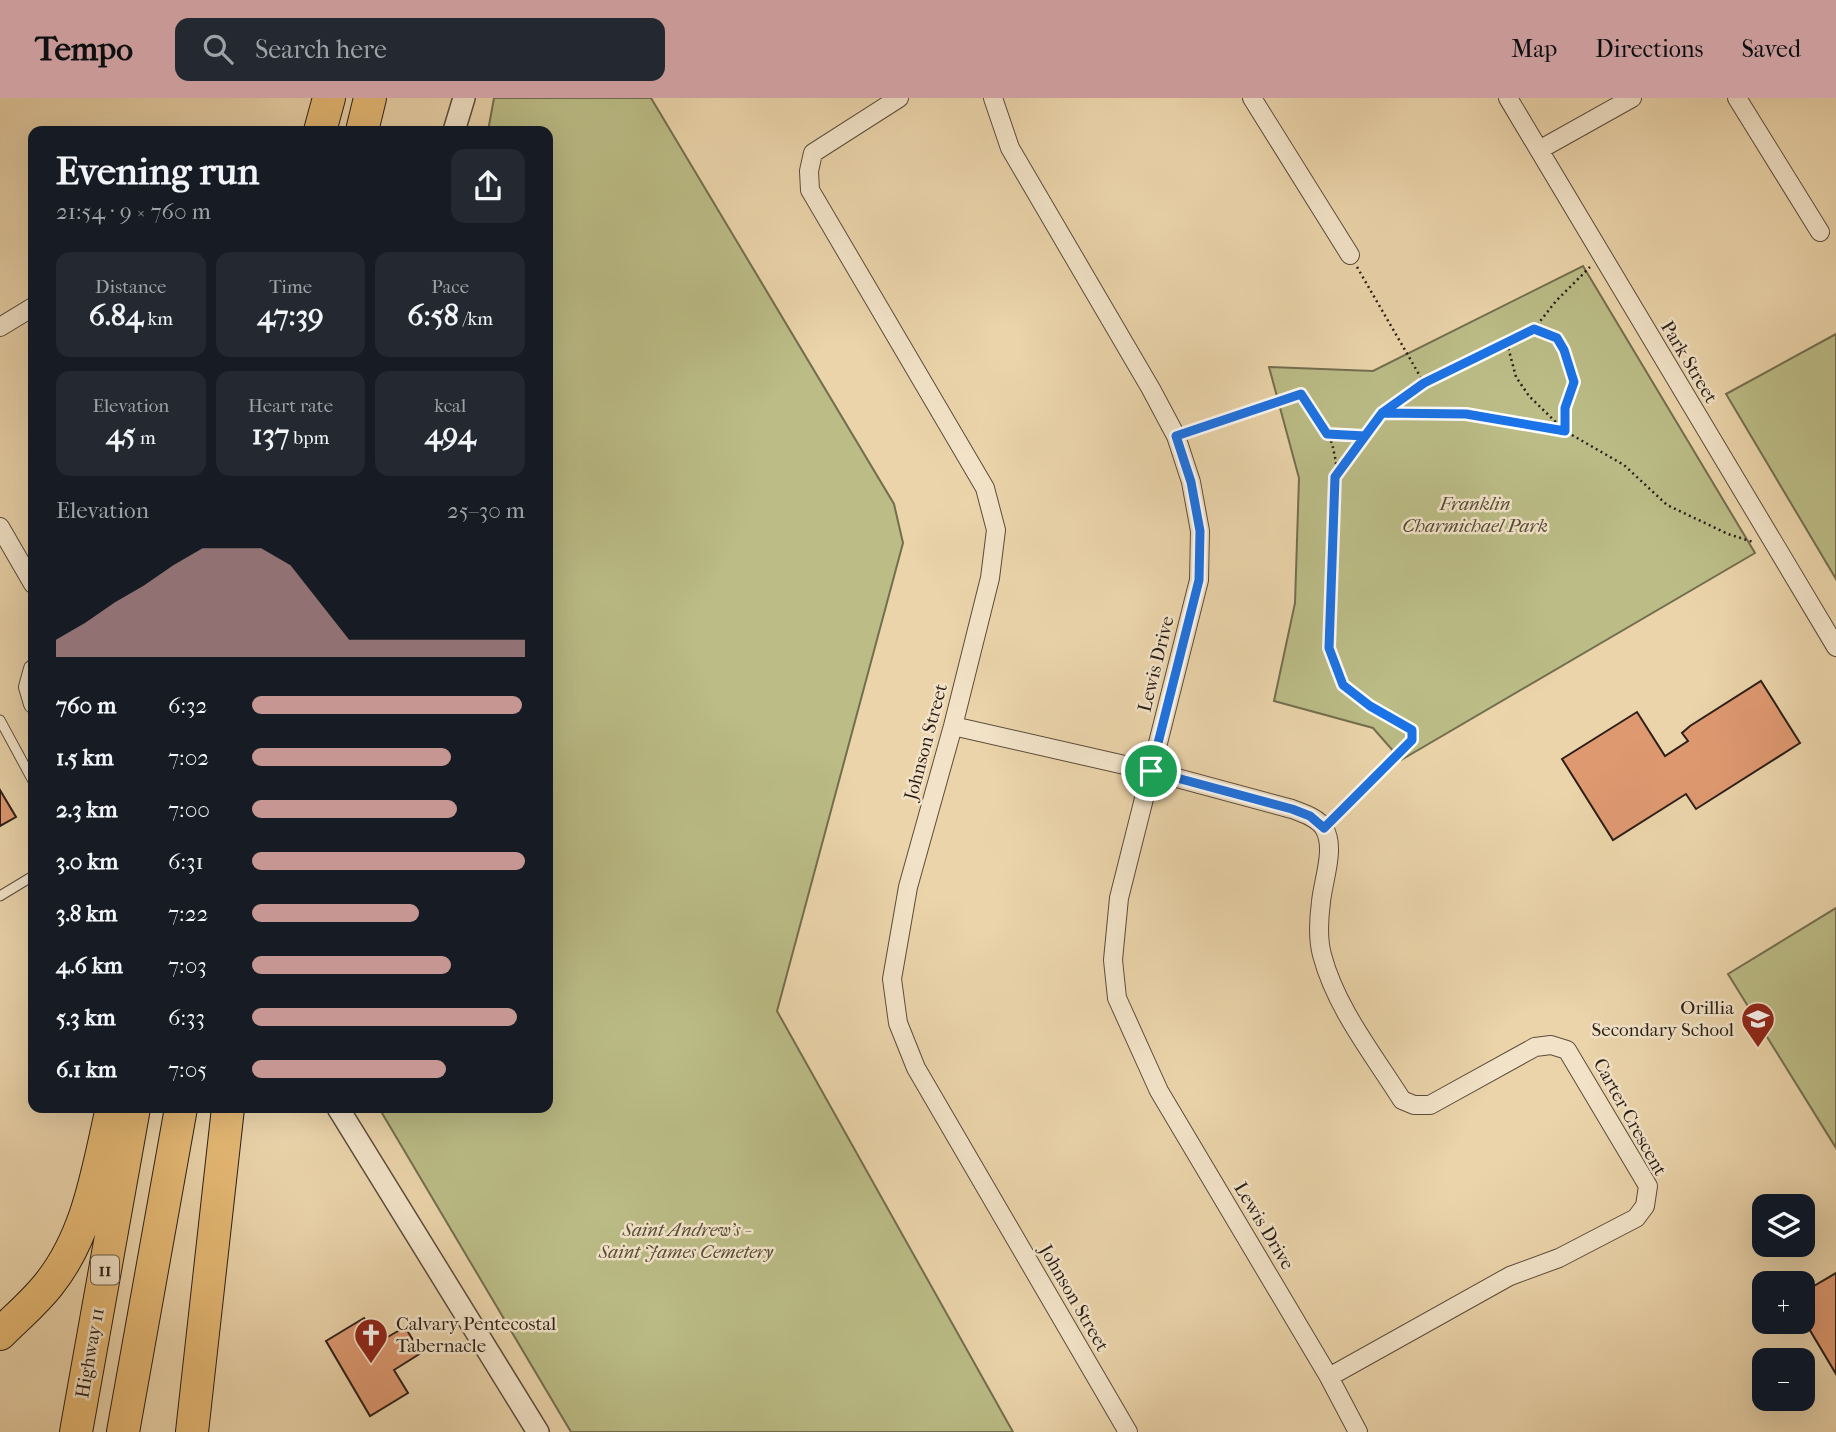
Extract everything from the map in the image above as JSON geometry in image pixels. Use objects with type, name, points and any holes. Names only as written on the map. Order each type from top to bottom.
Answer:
[{"type":"highway","points":[[321,126],[329,98]]},
{"type":"highway","points":[[363,126],[370,98]]},
{"type":"highway","points":[[0,1334],[49,1283],[76,1239],[92,1195],[111,1113]]},
{"type":"highway","name":"Highway 11","points":[[76,1432],[133,1113]]},
{"type":"highway","points":[[123,1432],[180,1113]]},
{"type":"highway","points":[[192,1432],[227,1113]]},
{"type":"street","points":[[456,126],[464,98]]},
{"type":"street","name":"Johnson Street","points":[[899,98],[813,153],[809,172],[810,190],[985,488],[996,530],[990,578],[953,726],[908,887],[892,979],[898,1024],[916,1068],[1128,1432]]},
{"type":"street","name":"Lewis Drive","points":[[992,98],[1010,148],[1152,389],[1176,436],[1191,482],[1200,531],[1199,580],[1119,898],[1113,960],[1116,998],[1159,1091],[1329,1377],[1358,1432]]},
{"type":"street","points":[[1252,98],[1350,255]]},
{"type":"street","name":"Park Street","points":[[1507,98],[1836,647]]},
{"type":"street","points":[[1539,150],[1632,98]]},
{"type":"street","points":[[1737,98],[1820,232]]},
{"type":"street","points":[[0,327],[28,310]]},
{"type":"street","points":[[0,527],[28,575]]},
{"type":"street","points":[[953,726],[1151,771],[1292,809],[1310,816],[1324,828]]},
{"type":"street","name":"Carter Crescent","points":[[1324,828],[1328,844],[1328,863],[1320,904],[1321,953],[1337,997],[1402,1100],[1414,1105],[1430,1105],[1535,1047],[1551,1045],[1567,1050],[1648,1186],[1645,1206],[1636,1218],[1559,1258],[1510,1276],[1329,1377]]},
{"type":"street","points":[[341,1113],[538,1432]]},
{"type":"lane","points":[[0,720],[28,772]]},
{"type":"lane","points":[[0,896],[28,879]]},
{"type":"path","points":[[1350,255],[1424,383]]},
{"type":"path","points":[[1335,477],[1382,413],[1424,383],[1534,329],[1556,301],[1601,256]]},
{"type":"path","points":[[1534,329],[1557,338],[1571,371],[1574,382],[1565,408],[1565,431]]},
{"type":"path","points":[[1507,343],[1516,377],[1529,396],[1565,431],[1624,465],[1667,505],[1728,534],[1779,551]]},
{"type":"path","points":[[1176,436],[1301,394],[1332,443],[1336,462],[1329,648],[1343,685],[1370,706],[1412,730],[1412,740],[1324,828]]},
{"type":"path","points":[[1382,413],[1466,414],[1565,431]]},
{"type":"path","points":[[1327,434],[1365,436]]},
{"type":"green space","name":"Saint Andrew's - Saint James Cemetery","points":[[494,98],[651,98],[894,504],[903,543],[777,1011],[1013,1432],[571,1432],[382,1113],[553,1113],[553,126],[489,126]]},
{"type":"green space","name":"Franklin Charmichael Park","points":[[1583,266],[1755,553],[1401,760],[1373,728],[1274,701],[1295,603],[1299,478],[1269,367],[1373,371]]},
{"type":"green space","points":[[1836,334],[1836,579],[1726,394]]},
{"type":"green space","points":[[1836,908],[1836,1148],[1728,974]]},
{"type":"building","points":[[1761,681],[1800,743],[1696,809],[1686,794],[1613,840],[1562,759],[1637,712],[1665,756],[1688,741],[1682,733],[1690,726]]},
{"type":"building","points":[[0,790],[16,817],[0,826]]},
{"type":"building","points":[[1836,1273],[1836,1374],[1812,1334],[1815,1334],[1815,1285]]},
{"type":"building","name":"Calvary Pentecostal Tabernacle","points":[[364,1318],[379,1342],[405,1327],[421,1353],[394,1370],[408,1393],[370,1416],[326,1341]]},
{"type":"place","name":"Orillia Secondary School","points":[[1758,1049]]},
{"type":"place","name":"Calvary Pentecostal Tabernacle","points":[[371,1365]]},
{"type":"route","points":[[1151,771],[1199,580],[1200,531],[1191,482],[1176,436],[1301,394],[1327,434],[1365,436],[1382,413],[1466,414],[1565,431],[1565,408],[1574,382],[1564,350],[1557,338],[1534,329],[1424,383],[1382,413],[1335,477],[1329,648],[1343,685],[1370,706],[1412,730],[1412,740],[1324,828],[1310,816],[1292,809],[1151,771]]}]
